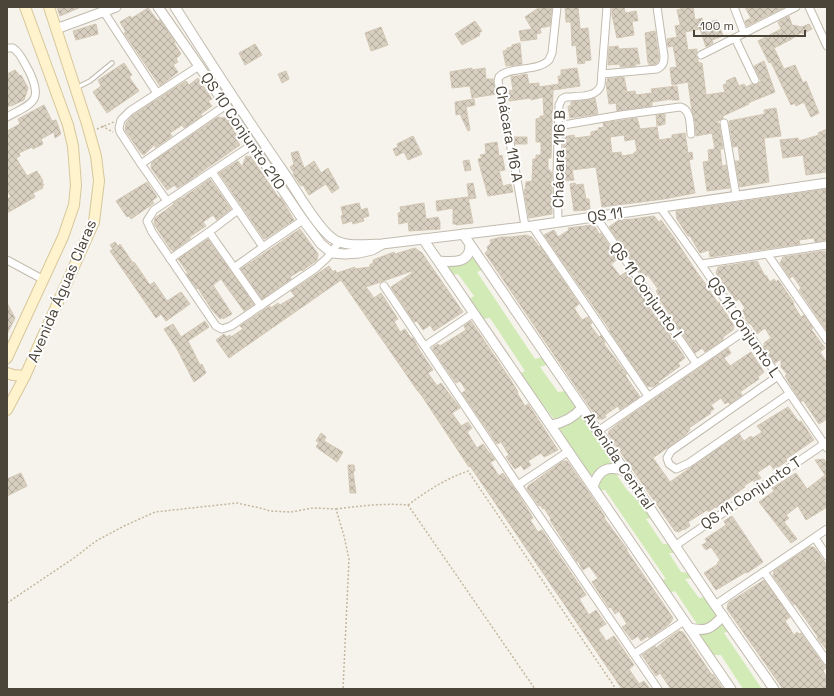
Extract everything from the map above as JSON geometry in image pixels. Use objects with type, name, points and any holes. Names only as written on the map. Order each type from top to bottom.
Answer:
[{"type":"main road","name":"Avenida Águas Claras","points":[[7,358],[44,280],[70,218],[76,185],[73,146],[68,124],[25,7]]},
{"type":"main road","name":"Avenida Águas Claras","points":[[7,410],[25,376],[94,222],[99,181],[96,156],[90,132],[48,7]]},
{"type":"main road","points":[[7,373],[25,376]]},
{"type":"street","points":[[56,30],[116,7]]},
{"type":"street","name":"QS 10 Conjunto 210","points":[[158,7],[303,220],[321,244],[332,253]]},
{"type":"street","name":"QS 10 Conjunto 210","points":[[175,7],[234,100],[311,213],[327,234],[339,242]]},
{"type":"street","name":"Chácara 116 A","points":[[528,226],[498,81],[499,77],[504,73],[541,65],[550,60],[557,7]]},
{"type":"street","name":"Chácara 116 B","points":[[558,221],[559,105],[562,99],[597,92],[601,85],[607,7]]},
{"type":"street","points":[[602,74],[657,69],[662,66],[664,56],[657,7]]},
{"type":"street","points":[[734,7],[744,33]]},
{"type":"street","points":[[701,55],[796,7]]},
{"type":"street","points":[[809,7],[827,46]]},
{"type":"street","points":[[104,12],[157,93]]},
{"type":"street","points":[[735,38],[755,80]]},
{"type":"street","points":[[7,48],[13,48],[18,52],[33,80],[36,90],[34,100],[31,104],[7,117]]},
{"type":"street","points":[[167,201],[140,164],[119,128],[121,122],[130,111],[199,66]]},
{"type":"street","points":[[140,164],[226,105]]},
{"type":"street","points":[[558,126],[680,107],[687,112],[691,134]]},
{"type":"street","points":[[724,123],[736,195]]},
{"type":"street","points":[[252,144],[154,210],[147,221],[170,259],[219,328],[226,328],[321,265],[332,253],[339,242]]},
{"type":"street","points":[[212,172],[263,247]]},
{"type":"street","name":"QS 11","points":[[339,242],[361,245],[423,239],[596,217],[827,182]]},
{"type":"street","name":"QS 11 Conjunto L","points":[[660,207],[701,264],[789,394],[826,444]]},
{"type":"street","points":[[170,259],[238,210]]},
{"type":"street","name":"QS 11 Conjunto I","points":[[596,217],[696,363]]},
{"type":"street","points":[[235,267],[303,220]]},
{"type":"street","points":[[528,226],[648,396]]},
{"type":"street","points":[[209,232],[261,306]]},
{"type":"street","name":"Avenida Central","points":[[463,234],[676,545],[715,605],[774,689]]},
{"type":"street","points":[[423,239],[731,689]]},
{"type":"street","name":"QS 11","points":[[332,253],[359,253],[372,250],[382,244]]},
{"type":"street","points":[[439,261],[463,260],[467,257],[470,245]]},
{"type":"street","points":[[701,264],[827,245]]},
{"type":"street","points":[[768,254],[827,340]]},
{"type":"street","points":[[7,260],[44,280]]},
{"type":"street","points":[[384,286],[658,689]]},
{"type":"street","points":[[425,346],[474,313]]},
{"type":"street","points":[[598,431],[746,330]]},
{"type":"street","points":[[778,376],[671,451],[667,458],[669,464],[676,469],[689,463],[789,394]]},
{"type":"street","points":[[551,425],[560,424],[569,420],[582,408]]},
{"type":"street","name":"QS 11 Conjunto T","points":[[676,545],[826,444]]},
{"type":"street","points":[[518,485],[569,451]]},
{"type":"street","points":[[593,487],[596,477],[606,469],[618,468],[625,471]]},
{"type":"street","points":[[715,605],[827,530]]},
{"type":"street","points":[[815,538],[827,556]]},
{"type":"street","points":[[764,572],[827,662]]},
{"type":"street","points":[[687,625],[699,630],[704,630],[713,626],[723,616]]},
{"type":"street","points":[[634,654],[687,625]]},
{"type":"lane","points":[[75,88],[90,81],[112,63]]},
{"type":"path","points":[[90,132],[113,122],[121,122]]},
{"type":"path","points":[[7,603],[74,558],[96,541],[155,512],[237,503],[270,511],[291,512],[313,508],[336,509],[372,504],[389,503],[408,505],[437,484],[468,471],[616,689]]},
{"type":"path","points":[[408,505],[535,689]]},
{"type":"path","points":[[336,509],[349,559],[343,689]]},
{"type":"green space","points":[[473,257],[482,270],[477,272],[535,359],[542,357],[547,365],[540,367],[558,392],[566,391],[579,409],[554,419],[519,374],[525,371],[490,318],[484,319],[468,300],[474,296],[458,274],[452,275],[446,266],[463,263]]},
{"type":"green space","points":[[583,414],[614,462],[590,476],[559,428]]},
{"type":"green space","points":[[614,471],[627,490],[645,508],[652,518],[646,519],[663,544],[668,544],[675,553],[669,553],[681,572],[689,573],[693,578],[685,579],[699,598],[706,597],[717,615],[710,624],[699,627],[675,591],[669,593],[661,580],[666,579],[605,490],[599,490],[597,484],[604,473]]},
{"type":"green space","points":[[722,621],[729,631],[724,633],[762,689],[743,689],[721,655],[713,655],[700,635],[712,632]]},
{"type":"building","points":[[57,7],[81,7],[60,16]]},
{"type":"building","points":[[540,7],[552,7],[550,26],[540,28],[541,33],[536,34],[537,39],[521,41],[519,31],[532,29],[525,17]]},
{"type":"building","points":[[565,7],[578,7],[580,29],[588,28],[591,60],[584,61],[585,63],[578,64],[576,45],[572,46],[571,22],[566,22]]},
{"type":"building","points":[[612,7],[624,7],[625,13],[636,11],[638,21],[632,21],[634,35],[617,38],[612,15]]},
{"type":"building","points":[[681,7],[693,7],[695,20],[702,18],[704,23],[717,20],[723,36],[712,40],[713,43],[706,47],[700,29],[685,32],[688,50],[697,49],[696,55],[699,63],[702,63],[706,95],[725,92],[723,85],[727,83],[726,81],[735,77],[739,86],[744,84],[746,87],[752,84],[757,84],[761,81],[754,66],[764,61],[775,92],[748,103],[749,104],[723,116],[723,118],[717,122],[718,124],[719,123],[723,149],[720,149],[722,166],[726,165],[730,188],[707,191],[703,162],[709,161],[708,150],[715,149],[712,133],[696,136],[688,82],[672,85],[670,68],[677,67],[673,46],[668,47],[667,39],[677,37],[675,26],[680,25],[680,23],[677,10],[681,9]]},
{"type":"building","points":[[745,7],[785,7],[747,26],[745,21],[751,18]]},
{"type":"building","points":[[148,8],[158,21],[160,20],[175,42],[174,43],[181,54],[176,59],[178,62],[173,65],[178,72],[160,86],[124,33],[126,32],[120,22],[130,16],[132,18]]},
{"type":"building","points":[[789,16],[792,25],[802,27],[809,24],[812,29],[802,34],[802,32],[774,48],[784,69],[795,65],[803,83],[806,81],[819,113],[811,117],[804,102],[796,106],[795,103],[791,105],[771,62],[769,63],[758,41],[781,29],[778,22]]},
{"type":"building","points":[[475,21],[482,31],[479,33],[480,35],[462,45],[455,34]]},
{"type":"building","points":[[96,24],[98,34],[76,40],[73,31]]},
{"type":"building","points":[[381,27],[388,45],[371,51],[365,33]]},
{"type":"building","points":[[655,31],[659,60],[656,64],[649,65],[645,33]]},
{"type":"building","points":[[520,43],[522,64],[506,66],[503,51],[512,47],[512,45]]},
{"type":"building","points":[[255,44],[262,55],[245,65],[239,53]]},
{"type":"building","points":[[618,46],[619,49],[637,48],[640,64],[635,64],[636,66],[620,67],[620,64],[608,65],[609,47]]},
{"type":"building","points":[[124,63],[132,75],[129,77],[139,91],[107,113],[93,92],[101,86],[98,80]]},
{"type":"building","points":[[472,68],[472,70],[485,68],[486,79],[493,79],[496,94],[472,98],[470,86],[452,88],[450,72]]},
{"type":"building","points":[[577,68],[580,86],[553,90],[551,158],[548,158],[548,170],[552,172],[552,214],[529,218],[524,190],[526,182],[532,181],[533,159],[536,159],[536,155],[541,155],[541,142],[536,142],[536,119],[540,118],[540,116],[544,116],[543,97],[531,100],[531,98],[509,101],[508,91],[513,90],[511,77],[527,74],[529,84],[539,83],[539,87],[559,84],[558,76],[561,76],[561,70]]},
{"type":"building","points":[[15,70],[20,76],[21,75],[28,88],[24,100],[7,107],[7,74]]},
{"type":"building","points":[[286,71],[289,79],[282,83],[278,74]]},
{"type":"building","points":[[624,77],[627,92],[635,91],[636,95],[652,93],[651,89],[677,86],[679,100],[672,99],[652,102],[652,106],[617,111],[616,103],[609,104],[606,82],[608,82],[607,79]]},
{"type":"building","points":[[198,78],[212,99],[208,101],[212,106],[201,114],[202,116],[184,128],[182,125],[170,133],[172,136],[155,148],[155,144],[144,155],[141,153],[125,130],[126,123],[133,115],[173,89],[186,81],[189,85]]},
{"type":"building","points":[[595,98],[598,114],[570,118],[568,106],[571,106],[571,102]]},
{"type":"building","points":[[474,99],[475,105],[466,107],[470,130],[468,131],[460,114],[456,115],[455,102]]},
{"type":"building","points":[[44,105],[52,121],[56,120],[61,134],[55,138],[54,132],[41,139],[43,144],[19,153],[20,156],[16,158],[27,176],[37,171],[43,181],[43,188],[33,193],[35,197],[7,213],[7,199],[11,197],[7,190],[7,131],[20,124],[18,119]]},
{"type":"building","points":[[776,108],[781,136],[764,138],[769,182],[740,187],[735,161],[740,161],[738,146],[733,147],[729,121],[765,114],[764,110]]},
{"type":"building","points":[[665,114],[665,124],[657,126],[656,115]]},
{"type":"building","points":[[218,117],[226,117],[237,136],[235,137],[240,145],[184,184],[177,188],[175,185],[167,190],[151,168],[152,162]]},
{"type":"building","points":[[637,118],[640,129],[657,127],[659,140],[672,138],[672,135],[685,133],[688,153],[692,152],[693,159],[689,160],[695,193],[664,199],[602,207],[596,167],[572,170],[574,180],[562,181],[562,171],[565,171],[563,137],[574,135],[575,138],[591,136],[591,132],[599,130],[598,128],[604,127],[603,123]],"holes":[[[624,135],[625,141],[635,139],[637,152],[622,156],[621,152],[612,153],[610,137]]]},
{"type":"building","points":[[827,129],[827,172],[806,175],[803,155],[783,158],[780,140],[798,138],[799,141],[819,135],[818,133]]},
{"type":"building","points":[[413,136],[422,154],[408,160],[404,152],[396,156],[393,149],[398,147],[397,144]]},
{"type":"building","points":[[514,137],[527,137],[527,144],[515,144]]},
{"type":"building","points":[[497,142],[499,156],[502,155],[505,170],[499,171],[503,186],[511,184],[513,192],[488,196],[478,159],[482,158],[480,155],[486,154],[485,144]]},
{"type":"building","points":[[298,151],[304,168],[314,161],[321,173],[328,168],[339,188],[332,193],[326,184],[309,195],[303,185],[301,186],[290,167],[294,164],[291,153]]},
{"type":"building","points":[[246,156],[251,157],[279,198],[280,197],[294,220],[265,239],[219,173],[238,161],[242,167]]},
{"type":"building","points":[[469,160],[471,170],[465,171],[463,161]]},
{"type":"building","points":[[210,179],[231,209],[217,220],[213,215],[203,222],[206,226],[188,238],[191,238],[173,251],[171,250],[154,224],[155,218],[180,198],[181,199]]},
{"type":"building","points":[[147,182],[157,197],[152,201],[154,203],[131,219],[129,216],[127,217],[116,201]]},
{"type":"building","points":[[473,183],[476,198],[469,199],[467,184]]},
{"type":"building","points":[[575,183],[576,185],[583,184],[586,199],[589,199],[590,209],[574,211],[570,184]]},
{"type":"building","points":[[827,189],[827,240],[815,242],[814,238],[799,240],[800,244],[710,257],[709,250],[700,253],[690,236],[688,236],[677,219],[676,211]]},
{"type":"building","points":[[468,197],[473,223],[453,224],[453,208],[437,211],[436,201]]},
{"type":"building","points":[[359,203],[361,210],[367,208],[369,216],[363,218],[364,221],[353,224],[352,221],[343,224],[341,207]]},
{"type":"building","points":[[424,203],[426,219],[438,217],[440,229],[409,231],[408,222],[399,224],[398,213],[401,212],[400,207]]},
{"type":"building","points":[[654,216],[659,222],[661,220],[675,239],[734,326],[733,330],[723,337],[723,340],[705,352],[702,348],[695,353],[658,297],[659,296],[656,291],[658,289],[648,275],[644,278],[609,227],[619,220]]},
{"type":"building","points":[[592,225],[596,228],[599,234],[601,233],[618,259],[611,264],[620,276],[626,272],[685,358],[678,363],[680,366],[653,387],[647,386],[544,235],[554,230],[558,237],[569,230],[568,228]]},
{"type":"building","points":[[300,229],[318,254],[317,260],[302,271],[301,270],[290,277],[291,279],[262,299],[241,269]]},
{"type":"building","points":[[526,235],[532,237],[539,247],[540,246],[579,304],[574,308],[582,320],[588,317],[592,323],[590,325],[599,337],[601,335],[605,342],[604,344],[627,374],[625,375],[640,397],[620,410],[618,406],[605,415],[606,417],[603,419],[598,419],[485,253],[488,250],[487,247],[491,243],[490,240],[502,237]]},
{"type":"building","points":[[208,239],[254,304],[244,311],[221,279],[213,285],[232,314],[223,319],[223,317],[220,319],[212,310],[198,288],[197,289],[186,274],[188,273],[178,259]]},
{"type":"building","points":[[115,242],[118,246],[120,244],[150,285],[154,282],[167,301],[181,292],[190,304],[166,321],[161,314],[156,318],[110,251],[113,249],[110,245]]},
{"type":"building","points":[[415,248],[422,253],[463,312],[434,331],[430,325],[423,330],[417,321],[414,322],[391,287],[412,273],[412,271],[366,287],[374,298],[381,293],[398,319],[394,321],[400,332],[405,329],[411,338],[413,338],[433,370],[428,373],[437,386],[441,383],[460,408],[452,413],[461,426],[468,422],[472,428],[467,432],[477,448],[483,444],[495,460],[490,462],[499,476],[503,473],[517,492],[533,518],[530,520],[538,532],[542,530],[586,595],[579,599],[589,615],[596,610],[606,624],[598,629],[606,641],[614,636],[634,665],[629,669],[639,684],[644,681],[650,689],[622,689],[341,280],[229,358],[216,340],[224,334],[226,337],[230,335],[231,337],[243,329],[240,326],[270,306],[271,308],[278,303],[280,305],[295,296],[291,291],[329,266],[333,272],[335,270],[337,273],[355,267],[355,269],[370,267],[370,264],[373,264],[373,260],[394,252],[395,254]]},
{"type":"building","points":[[824,251],[827,252],[827,331],[799,290],[801,288],[793,276],[790,278],[780,263],[783,257]]},
{"type":"building","points":[[757,261],[770,282],[774,279],[776,282],[778,280],[794,303],[793,304],[801,317],[804,315],[813,328],[811,329],[825,348],[820,352],[827,363],[827,419],[819,424],[803,400],[801,402],[785,376],[787,374],[781,367],[781,359],[775,363],[763,346],[765,345],[764,343],[771,338],[765,328],[757,334],[745,318],[746,317],[742,311],[745,308],[739,299],[736,301],[716,273],[718,267]]},
{"type":"building","points":[[7,303],[15,318],[7,334]]},
{"type":"building","points":[[205,321],[209,327],[188,341],[200,365],[202,364],[206,373],[194,382],[177,349],[164,329],[173,324],[181,337]]},
{"type":"building","points":[[471,321],[510,379],[525,406],[528,404],[558,450],[544,457],[541,453],[528,461],[531,465],[524,470],[521,465],[515,469],[506,457],[509,455],[501,442],[497,444],[462,393],[466,390],[460,381],[456,383],[433,350],[433,347],[438,344],[440,346],[466,330],[464,326]]},
{"type":"building","points":[[728,348],[731,353],[724,358],[730,366],[751,352],[764,372],[758,377],[759,379],[740,392],[742,395],[730,404],[728,402],[725,404],[721,398],[711,405],[714,409],[710,412],[711,413],[689,428],[690,430],[685,435],[653,458],[670,482],[739,434],[744,441],[751,436],[753,438],[762,432],[757,426],[788,407],[799,422],[801,421],[814,440],[786,459],[787,461],[774,470],[770,464],[757,473],[761,478],[754,482],[753,480],[744,486],[745,487],[716,508],[715,507],[709,512],[707,510],[688,522],[690,526],[684,530],[683,529],[679,532],[675,531],[608,434],[609,431],[619,423]]},
{"type":"building","points":[[321,433],[326,437],[324,441],[343,452],[337,462],[316,447],[319,442],[316,441]]},
{"type":"building","points":[[824,459],[827,464],[827,507],[806,520],[798,506],[786,515],[789,518],[784,522],[797,539],[791,543],[759,502],[774,491],[772,488],[796,473],[807,489],[825,475],[815,460]]},
{"type":"building","points":[[563,461],[567,461],[605,517],[604,518],[627,549],[673,618],[668,625],[649,638],[648,636],[641,641],[638,636],[632,640],[622,627],[627,624],[619,611],[615,614],[611,607],[609,608],[592,582],[598,578],[589,566],[583,570],[550,520],[551,519],[544,508],[543,509],[540,505],[539,506],[527,489],[528,486]]},
{"type":"building","points":[[348,465],[354,465],[355,471],[353,471],[356,493],[350,493]]},
{"type":"building","points":[[21,473],[27,486],[7,496],[7,479]]},
{"type":"building","points":[[732,516],[763,562],[747,573],[746,572],[716,590],[704,573],[718,564],[717,563],[720,560],[711,547],[706,550],[702,545],[707,542],[705,539],[726,525],[724,521]]},
{"type":"building","points":[[809,547],[814,547],[827,565],[827,650],[817,638],[818,637],[795,604],[794,605],[773,576],[774,571]]},
{"type":"building","points":[[764,580],[790,617],[785,621],[794,635],[797,632],[799,634],[801,633],[823,664],[827,666],[823,671],[827,677],[827,689],[783,689],[727,609],[728,603]]},
{"type":"building","points":[[679,631],[683,632],[723,689],[671,689],[660,673],[656,676],[642,655],[655,646],[656,648]]}]
